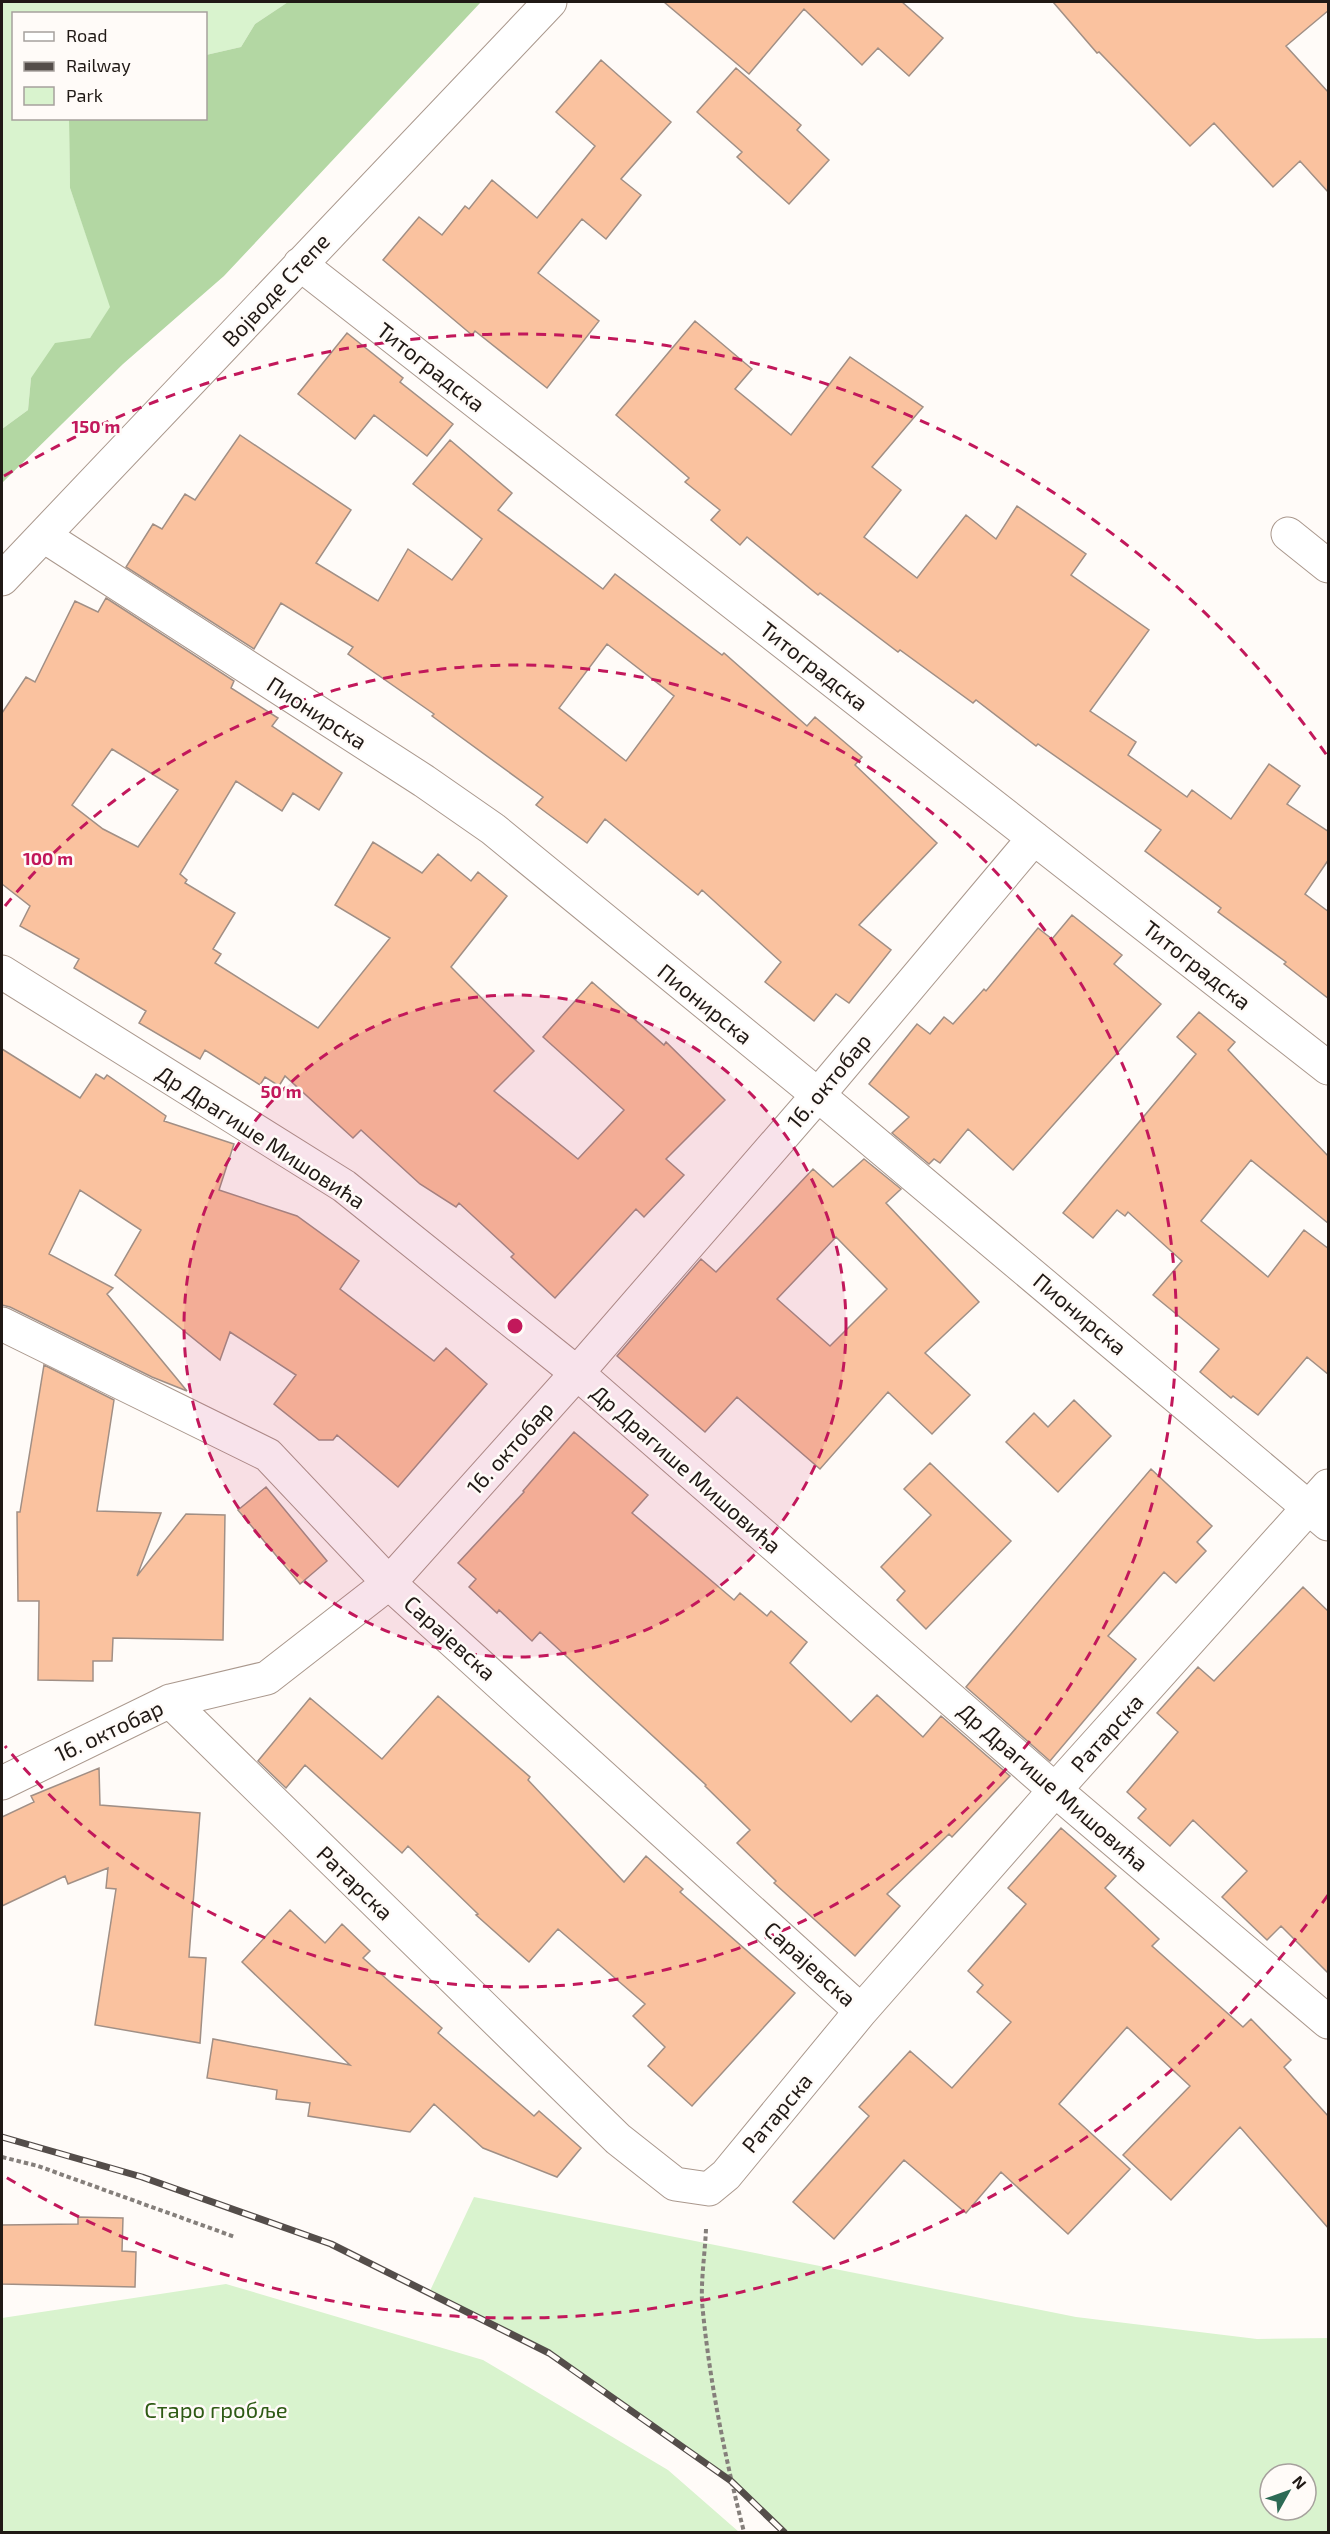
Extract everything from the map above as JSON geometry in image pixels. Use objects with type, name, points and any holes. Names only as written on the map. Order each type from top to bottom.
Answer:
[{"type":"street","name":"Војводе Степе","points":[[2,579],[550,2]]},
{"type":"street","name":"Титоградска","points":[[300,264],[1329,1068]]},
{"type":"street","points":[[1288,534],[1329,566]]},
{"type":"street","name":"Пионирска","points":[[44,536],[467,810],[535,862],[1323,1506]]},
{"type":"street","name":"16. октобар","points":[[2,1783],[170,1701],[267,1678],[389,1583],[577,1373],[818,1095],[1034,838]]},
{"type":"street","name":"Др Драгише Мишовића","points":[[2,972],[344,1186],[577,1373],[1055,1791],[1329,2022]]},
{"type":"street","name":"Сарајевска","points":[[2,1324],[268,1455],[389,1583],[861,2011]]},
{"type":"street","name":"Ратарска","points":[[170,1701],[618,2139],[675,2184],[709,2189],[726,2175],[861,2011],[1055,1791],[1323,1506]]},
{"type":"path","points":[[2,2157],[38,2166],[235,2237]]},
{"type":"path","points":[[709,2189],[702,2300],[731,2481],[744,2532]]},
{"type":"green space","points":[[2,2],[288,2],[255,24],[241,47],[207,55],[207,12],[12,12],[12,120],[69,120],[70,188],[111,307],[90,338],[31,378],[28,410],[2,429]]},
{"type":"green space","points":[[288,2],[481,2],[224,276],[123,364],[2,483],[2,429],[28,410],[31,378],[55,343],[90,338],[110,307],[70,188],[69,120],[207,120],[207,55],[241,47],[255,24]]},
{"type":"green space","points":[[474,2197],[1076,2317],[1257,2339],[1328,2338],[1328,2532],[784,2532],[731,2481],[549,2353],[429,2293]]},
{"type":"green space","name":"Старо гробље","points":[[226,2284],[483,2360],[668,2470],[739,2532],[2,2532],[2,2318]]},
{"type":"building","points":[[664,2],[902,2],[943,38],[909,76],[878,48],[862,65],[804,9],[749,74]]},
{"type":"building","points":[[1053,2],[1329,2],[1329,10],[1286,46],[1329,93],[1329,193],[1300,161],[1273,187],[1214,123],[1190,146],[1099,52],[1097,53]]},
{"type":"building","points":[[601,60],[671,122],[621,179],[641,195],[606,239],[582,219],[538,273],[599,321],[547,388],[475,331],[472,335],[383,260],[419,217],[442,235],[465,206],[469,209],[492,180],[537,218],[595,146],[556,112]]},
{"type":"building","points":[[736,68],[801,125],[797,130],[829,160],[789,204],[737,157],[742,152],[697,112]]},
{"type":"building","points":[[695,321],[752,369],[735,389],[791,435],[850,357],[923,407],[872,467],[901,490],[864,537],[917,578],[966,515],[996,539],[1017,506],[1086,554],[1071,575],[1149,630],[1090,711],[1136,742],[1128,755],[1187,797],[1192,790],[1231,819],[1269,764],[1300,786],[1287,804],[1329,832],[1329,859],[1305,894],[1329,912],[1329,999],[1284,964],[1286,962],[1218,912],[1221,908],[1145,851],[1161,830],[1038,744],[1036,746],[976,700],[973,703],[900,650],[898,652],[820,593],[818,595],[747,537],[740,545],[711,520],[720,510],[685,482],[689,478],[616,415]]},
{"type":"building","points":[[347,333],[403,378],[400,382],[453,424],[427,456],[374,415],[355,439],[298,394]]},
{"type":"building","points":[[240,435],[351,510],[316,563],[378,601],[408,549],[452,580],[482,539],[413,484],[450,440],[512,493],[498,510],[603,589],[615,574],[722,655],[724,653],[807,726],[815,717],[862,757],[855,765],[937,843],[859,925],[891,950],[849,1003],[836,994],[814,1021],[765,982],[781,962],[702,890],[698,895],[605,819],[587,843],[536,805],[543,797],[432,716],[434,714],[348,654],[353,647],[281,603],[254,649],[126,567],[153,524],[162,529],[185,494],[195,500]],"holes":[[[607,644],[674,696],[626,761],[559,708]]]},
{"type":"building","points":[[106,598],[234,681],[231,688],[278,718],[272,726],[342,773],[319,810],[293,793],[282,811],[236,781],[180,874],[187,880],[185,883],[235,913],[213,949],[221,954],[215,963],[318,1028],[390,938],[335,905],[373,842],[422,873],[438,854],[471,881],[478,872],[507,896],[451,967],[534,1051],[494,1091],[578,1159],[624,1110],[543,1037],[592,982],[664,1045],[666,1042],[725,1100],[666,1159],[684,1175],[644,1217],[636,1209],[555,1298],[511,1257],[514,1254],[459,1203],[456,1207],[420,1184],[361,1130],[353,1138],[285,1076],[279,1086],[265,1077],[260,1085],[205,1050],[200,1059],[139,1023],[146,1011],[74,968],[79,959],[20,926],[30,906],[2,884],[2,713],[26,677],[35,682],[75,601],[98,612]],"holes":[[[112,749],[178,790],[138,847],[103,829],[72,805]]]},
{"type":"building","points":[[1072,915],[1122,955],[1114,964],[1161,1004],[1013,1170],[968,1129],[940,1163],[934,1159],[929,1164],[892,1133],[909,1117],[869,1084],[917,1024],[930,1034],[944,1017],[953,1024],[984,989],[986,991],[1038,928],[1052,939]]},
{"type":"building","points":[[1199,1012],[1235,1042],[1228,1050],[1329,1157],[1329,1224],[1251,1160],[1201,1221],[1268,1277],[1304,1230],[1329,1249],[1329,1375],[1307,1357],[1258,1415],[1233,1396],[1231,1398],[1200,1372],[1219,1349],[1153,1295],[1182,1261],[1128,1212],[1125,1216],[1117,1210],[1093,1238],[1063,1213],[1196,1054],[1177,1037]]},
{"type":"building","points":[[2,1049],[80,1098],[96,1074],[104,1079],[107,1075],[166,1116],[164,1121],[234,1144],[219,1190],[297,1216],[359,1261],[340,1289],[434,1361],[446,1348],[487,1384],[398,1487],[337,1435],[333,1440],[319,1440],[274,1404],[296,1375],[230,1332],[220,1360],[115,1275],[141,1230],[80,1190],[49,1254],[113,1288],[107,1294],[187,1391],[152,1377],[2,1305]]},
{"type":"building","points":[[864,1159],[901,1189],[886,1203],[979,1302],[925,1353],[970,1395],[932,1434],[888,1392],[820,1469],[737,1397],[705,1432],[617,1356],[701,1259],[716,1272],[813,1169],[833,1187]],"holes":[[[836,1237],[887,1289],[830,1346],[777,1299]]]},
{"type":"building","points":[[44,1365],[114,1400],[97,1511],[161,1513],[137,1576],[186,1514],[225,1515],[223,1640],[113,1638],[112,1661],[93,1661],[93,1681],[38,1680],[39,1601],[18,1601],[17,1512],[20,1512]]},
{"type":"building","points":[[1074,1400],[1111,1436],[1058,1492],[1006,1442],[1034,1413],[1048,1427]]},
{"type":"building","points":[[574,1432],[648,1495],[632,1513],[734,1600],[740,1593],[767,1616],[771,1611],[807,1642],[790,1663],[851,1722],[877,1695],[923,1737],[941,1716],[1010,1776],[952,1837],[949,1834],[887,1894],[900,1906],[855,1956],[774,1883],[776,1881],[737,1843],[750,1830],[706,1785],[540,1632],[532,1641],[499,1610],[497,1613],[469,1587],[476,1579],[458,1563],[524,1492]]},
{"type":"building","points":[[930,1463],[1011,1541],[926,1629],[897,1600],[905,1591],[881,1567],[931,1515],[904,1489]]},
{"type":"building","points":[[1151,1469],[1212,1526],[1197,1542],[1206,1551],[1176,1583],[1164,1572],[1108,1636],[1136,1659],[1050,1761],[966,1687]]},
{"type":"building","points":[[266,1487],[327,1561],[300,1584],[238,1510]]},
{"type":"building","points":[[1303,1587],[1329,1612],[1329,1974],[1281,1926],[1267,1940],[1222,1897],[1247,1871],[1193,1820],[1170,1846],[1138,1818],[1146,1809],[1127,1792],[1178,1732],[1157,1713],[1198,1667],[1214,1681]]},
{"type":"building","points":[[438,1696],[530,1777],[528,1780],[624,1882],[646,1856],[683,1889],[680,1892],[795,1993],[692,2106],[648,2066],[665,2047],[633,2016],[645,2004],[558,1929],[529,1962],[476,1915],[478,1914],[408,1846],[402,1853],[305,1765],[286,1788],[258,1761],[310,1698],[382,1759]]},
{"type":"building","points":[[99,1768],[100,1805],[200,1813],[189,1957],[206,1958],[200,2043],[95,2025],[116,1889],[106,1888],[108,1868],[68,1884],[65,1876],[2,1906],[2,1817],[34,1802],[31,1796]]},
{"type":"building","points":[[1061,1828],[1116,1876],[1105,1888],[1159,1939],[1152,1946],[1243,2027],[1251,2019],[1291,2060],[1284,2067],[1329,2117],[1329,2229],[1240,2127],[1171,2200],[1123,2155],[1190,2086],[1127,2027],[1059,2104],[1130,2169],[1068,2234],[1001,2172],[966,2213],[904,2160],[834,2239],[793,2202],[869,2116],[859,2107],[910,2051],[952,2088],[1011,2022],[977,1992],[983,1985],[968,1971],[1026,1904],[1008,1888]]},
{"type":"building","points":[[290,1910],[325,1943],[342,1924],[370,1951],[363,1958],[442,2028],[438,2033],[534,2116],[539,2111],[581,2148],[557,2177],[483,2148],[434,2104],[410,2132],[308,2116],[310,2103],[276,2099],[277,2090],[207,2078],[213,2039],[350,2065],[242,1962]]},
{"type":"building","points":[[78,2217],[123,2218],[122,2251],[136,2252],[135,2287],[2,2284],[2,2225],[78,2224]]},
{"type":"railway","points":[[2,2137],[142,2177],[331,2244],[549,2353],[731,2481],[784,2532]]}]
